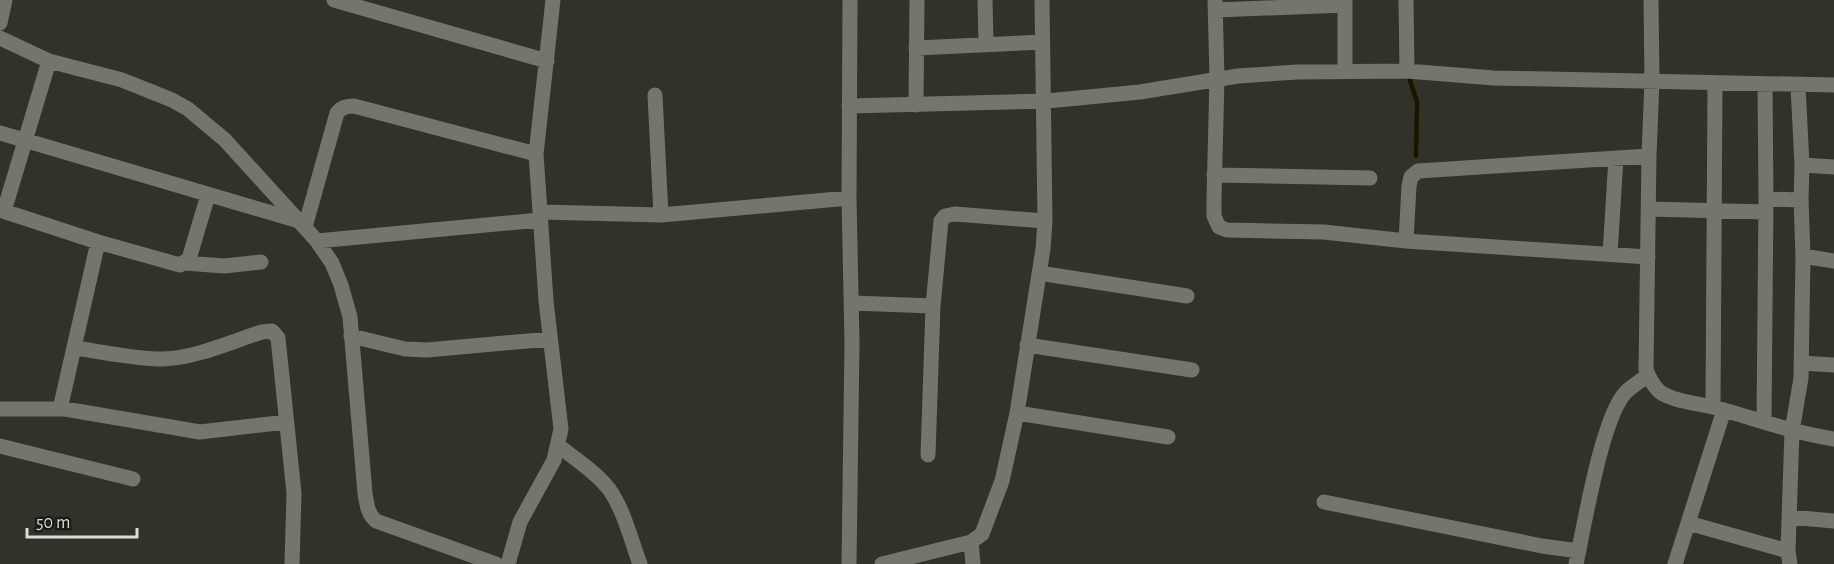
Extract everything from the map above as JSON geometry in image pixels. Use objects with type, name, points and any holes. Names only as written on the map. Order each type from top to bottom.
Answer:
[{"type":"street","points":[[0,23],[5,0]]},
{"type":"street","points":[[335,0],[547,62]]},
{"type":"street","points":[[508,564],[520,522],[554,460],[561,429],[550,339],[536,154],[552,0]]},
{"type":"street","points":[[849,564],[852,303],[849,198],[850,0]]},
{"type":"street","points":[[916,105],[917,0]]},
{"type":"street","points":[[985,0],[986,44]]},
{"type":"street","points":[[882,564],[971,542],[982,534],[1002,481],[1017,413],[1045,221],[1042,0]]},
{"type":"street","points":[[1406,0],[1407,71]]},
{"type":"street","points":[[1651,0],[1652,80],[1646,369],[1648,375],[1659,391],[1677,399],[1764,421],[1792,431],[1834,439]]},
{"type":"street","points":[[1345,72],[1345,3],[1215,5],[1217,78],[1214,216],[1219,227],[1227,230],[1324,232],[1406,241],[1648,257]]},
{"type":"street","points":[[0,38],[49,61],[122,80],[172,100],[188,109],[225,141],[317,241],[332,263],[341,285],[350,317],[365,493],[371,517],[376,521],[496,564]]},
{"type":"street","points":[[916,48],[1042,42]]},
{"type":"street","points":[[49,61],[2,211],[176,264],[224,266],[261,262]]},
{"type":"street","points":[[849,106],[1042,101],[1140,92],[1217,78],[1297,72],[1407,71],[1494,78],[1834,85]]},
{"type":"street","points":[[1675,564],[1719,409],[1715,83]]},
{"type":"street","points":[[1764,421],[1765,85]]},
{"type":"street","points":[[1688,523],[1789,557],[1792,431],[1801,378],[1803,256],[1798,86]]},
{"type":"street","points":[[655,95],[661,215]]},
{"type":"street","points":[[302,224],[337,113],[341,108],[347,106],[536,154]]},
{"type":"street","points":[[0,133],[302,224]]},
{"type":"street","points":[[1406,241],[1408,186],[1418,171],[1649,156]]},
{"type":"street","points":[[1610,254],[1616,158]]},
{"type":"street","points":[[1802,165],[1834,167]]},
{"type":"street","points":[[1214,175],[1370,178]]},
{"type":"street","points":[[185,263],[189,259],[208,195]]},
{"type":"street","points":[[317,241],[540,216],[661,215],[849,198]]},
{"type":"street","points":[[1649,209],[1715,210],[1801,200]]},
{"type":"street","points":[[928,455],[933,306],[941,221],[945,216],[955,214],[1045,221]]},
{"type":"street","points":[[60,409],[98,242]]},
{"type":"street","points":[[1803,256],[1834,261]]},
{"type":"street","points":[[1039,273],[1187,296]]},
{"type":"street","points":[[852,303],[933,306]]},
{"type":"street","points":[[75,348],[163,359],[189,356],[261,332],[272,331],[278,338],[294,493],[292,564]]},
{"type":"street","points":[[351,336],[405,349],[427,350],[550,339]]},
{"type":"street","points":[[1027,345],[1192,370]]},
{"type":"street","points":[[1801,363],[1834,365]]},
{"type":"street","points":[[1324,502],[1542,546],[1577,557],[1597,468],[1618,404],[1626,393],[1648,375]]},
{"type":"street","points":[[0,409],[60,409],[200,432],[287,422]]},
{"type":"street","points":[[1017,413],[1168,437]]},
{"type":"street","points":[[0,446],[133,479]]},
{"type":"street","points":[[559,446],[609,490],[618,506],[640,564]]},
{"type":"street","points":[[1789,517],[1834,521]]},
{"type":"street","points":[[971,542],[973,564]]},
{"type":"waterway","points":[[1408,74],[1417,102],[1416,156]]}]
